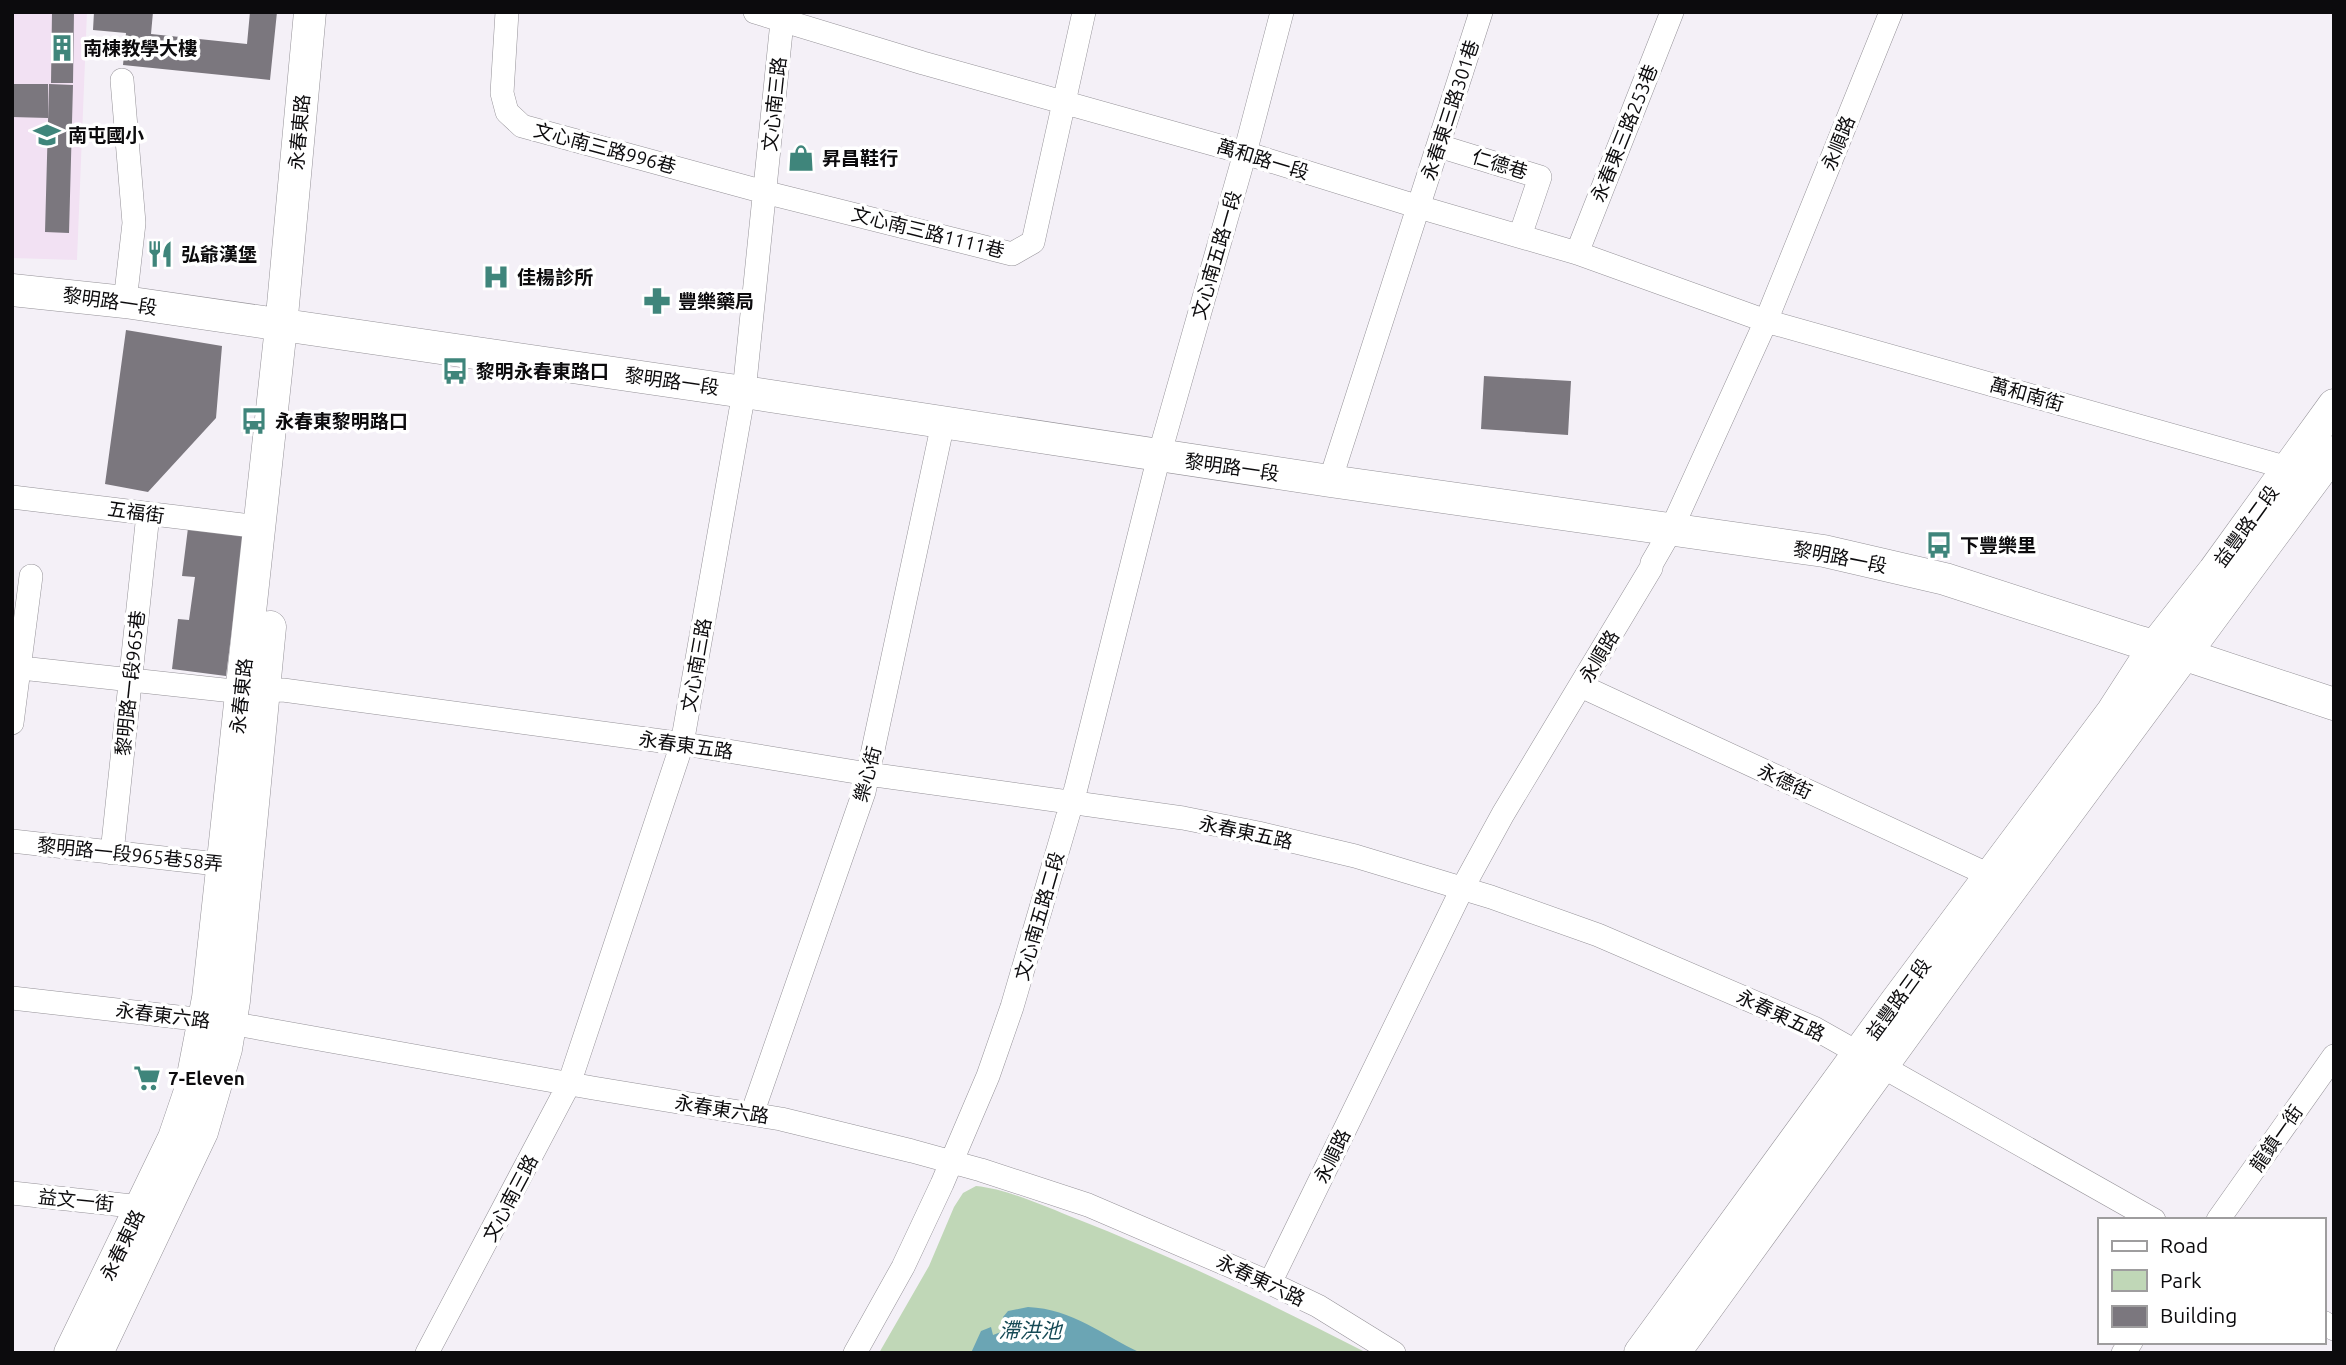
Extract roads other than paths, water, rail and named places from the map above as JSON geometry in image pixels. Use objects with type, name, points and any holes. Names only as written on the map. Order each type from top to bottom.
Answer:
[{"type":"street","name":"永春東路","points":[[70,1353],[174,1138],[217,1021],[289,327],[310,12]]},
{"type":"street","name":"永春東路","points":[[253,692],[260,527],[332,12]]},
{"type":"street","name":"文心南三路996巷","points":[[507,12],[502,93],[507,112],[522,126],[764,192]]},
{"type":"street","name":"萬和路一段","points":[[755,12],[783,17],[1063,103],[1245,153],[1577,253],[1766,321]]},
{"type":"street","name":"文心南三路1111巷","points":[[764,192],[1012,254],[1033,242],[1084,12]]},
{"type":"street","name":"文心南五路一段","points":[[1159,456],[1282,12]]},
{"type":"street","name":"永春東三路301巷","points":[[1419,207],[1481,12]]},
{"type":"street","name":"永春東三路253巷","points":[[1577,253],[1672,12]]},
{"type":"street","name":"永順路","points":[[1270,1283],[1462,889],[1503,814],[1671,530],[1766,321],[1891,12]]},
{"type":"street","name":"文心南三路","points":[[427,1353],[569,1084],[682,744],[744,392],[783,17]]},
{"type":"street","points":[[122,80],[134,223],[125,302]]},
{"type":"street","name":"仁德巷","points":[[1439,146],[1540,177],[1520,236]]},
{"type":"street","points":[[1330,481],[1419,207]]},
{"type":"street","name":"黎明路一段","points":[[12,290],[125,302],[744,392],[1159,456],[1824,551],[1945,579],[2334,704]]},
{"type":"street","name":"萬和南街","points":[[1766,321],[2318,469]]},
{"type":"street","name":"益豐路二段","points":[[2169,650],[2318,469],[2334,405]]},
{"type":"street","name":"樂心街","points":[[752,1114],[864,792],[943,422]]},
{"type":"street","name":"文心南五路二段","points":[[855,1353],[903,1267],[951,1162],[988,1076],[1012,1007],[1071,803],[1159,456]]},
{"type":"street","name":"五福街","points":[[12,498],[260,527]]},
{"type":"street","name":"黎明路一段965巷","points":[[111,853],[148,514]]},
{"type":"street","points":[[12,723],[16,668],[31,576]]},
{"type":"street","name":"益豐路三段","points":[[1675,1353],[1870,1060],[1989,875],[2113,711],[2169,650]]},
{"type":"street","name":"益豐路三段","points":[[1640,1353],[1870,1060],[2169,650]]},
{"type":"street","name":"永春東五路","points":[[16,668],[253,692],[283,690],[682,744],[868,774],[1183,818],[1355,856],[1598,935],[1814,1028],[2150,1218]]},
{"type":"street","name":"永德街","points":[[1581,686],[1989,875]]},
{"type":"street","name":"黎明路一段965巷58弄","points":[[12,841],[235,866]]},
{"type":"street","name":"永春東六路","points":[[12,998],[217,1021],[781,1119],[951,1162],[1088,1205],[1270,1283],[1318,1306],[1394,1353]]},
{"type":"street","name":"永春東路","points":[[97,1353],[202,1132],[226,1049],[217,1021]]},
{"type":"street","name":"龍鎮一街","points":[[2219,1218],[2334,1056]]},
{"type":"street","name":"益文一街","points":[[12,1192],[141,1207]]},
{"type":"water","name":"滯洪池","points":[[1028,1307],[1059,1312],[1141,1353],[971,1353],[981,1331],[991,1327],[993,1335],[1006,1330],[1003,1317],[1008,1311]]},
{"type":"place","name":"南棟教學大樓","points":[[62,48]]},
{"type":"place","name":"南屯國小","points":[[47,135]]},
{"type":"place","name":"昇昌鞋行","points":[[801,158]]},
{"type":"place","name":"弘爺漢堡","points":[[160,254]]},
{"type":"place","name":"佳楊診所","points":[[496,277]]},
{"type":"place","name":"豐樂藥局","points":[[657,301]]},
{"type":"place","name":"黎明永春東路口","points":[[455,371]]},
{"type":"place","name":"永春東黎明路口","points":[[254,421]]},
{"type":"place","name":"下豐樂里","points":[[1939,545]]},
{"type":"place","name":"7-Eleven","points":[[147,1078]]}]
